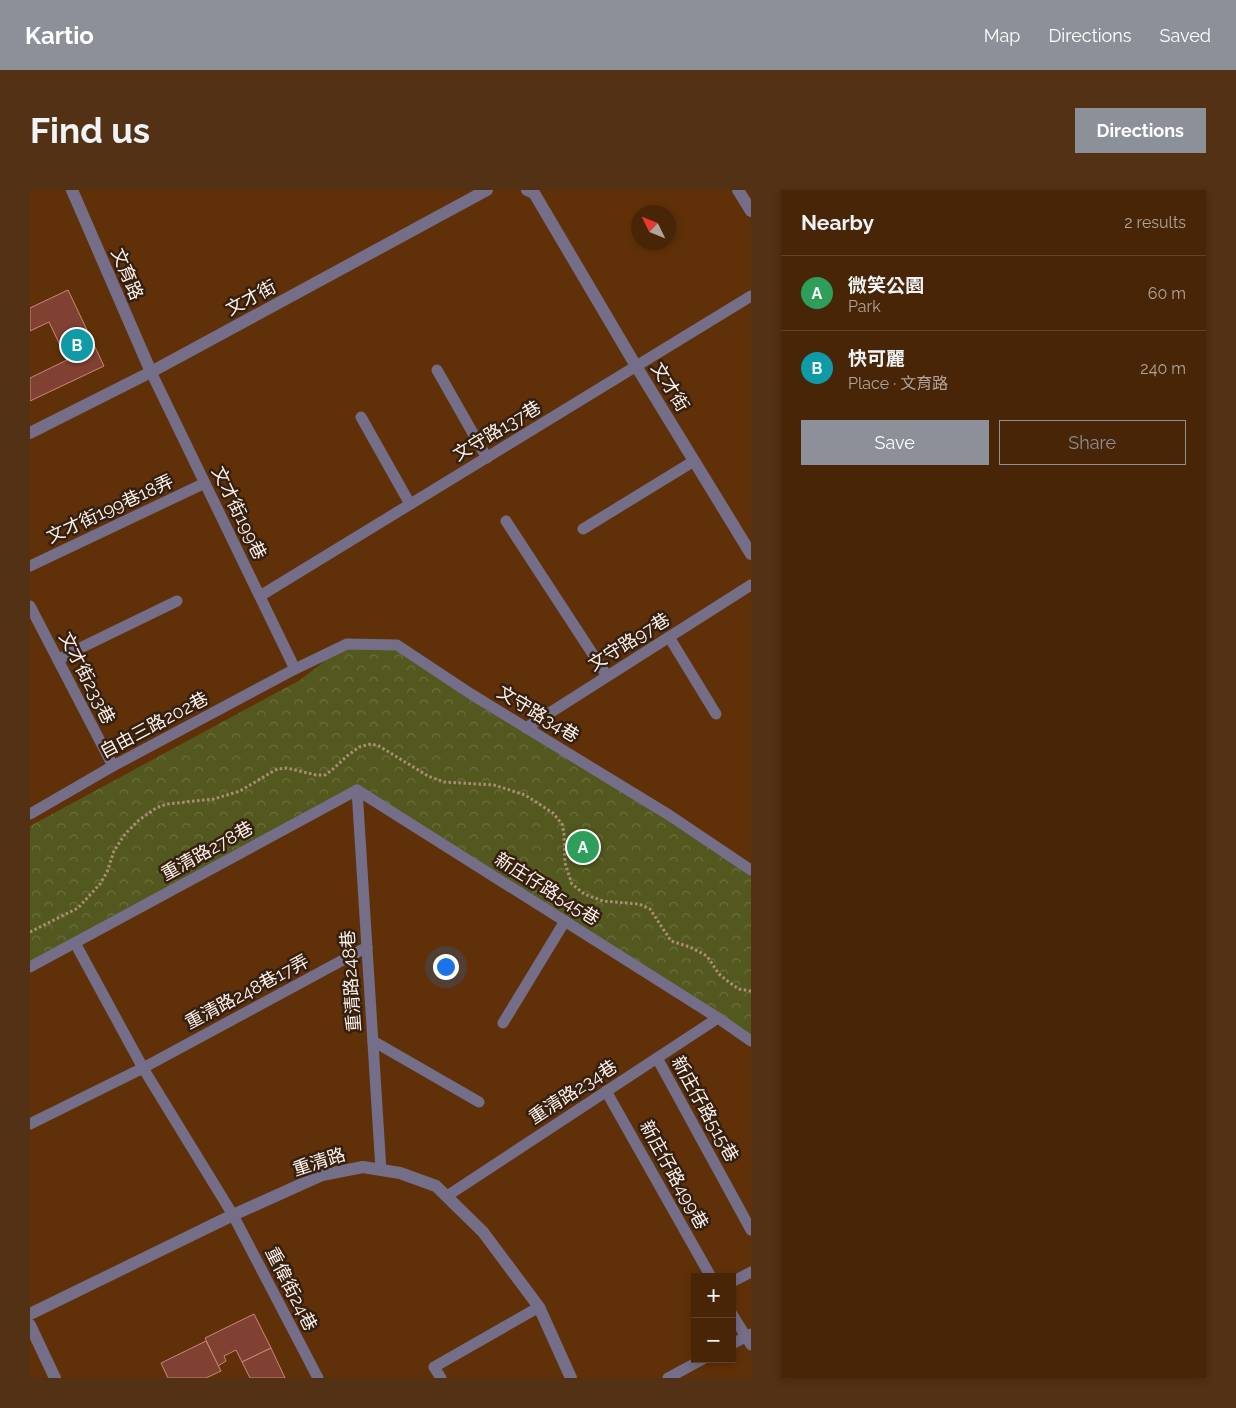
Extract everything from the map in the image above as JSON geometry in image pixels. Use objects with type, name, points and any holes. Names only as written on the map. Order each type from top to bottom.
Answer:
[{"type":"street","name":"文育路","points":[[72,190],[150,372]]},
{"type":"street","name":"文才街","points":[[30,433],[150,372],[487,190]]},
{"type":"street","name":"文才街","points":[[527,190],[534,193],[636,366],[751,554]]},
{"type":"street","points":[[738,190],[751,211]]},
{"type":"street","name":"重清路","points":[[30,1314],[234,1215],[322,1176],[363,1167],[400,1173],[436,1186],[483,1232],[539,1307],[572,1378]]},
{"type":"street","points":[[30,1325],[55,1378]]},
{"type":"lane","name":"文守路137巷","points":[[260,596],[751,296]]},
{"type":"lane","points":[[437,370],[487,458]]},
{"type":"lane","name":"文才街199巷","points":[[150,372],[295,669]]},
{"type":"lane","points":[[361,418],[410,504]]},
{"type":"lane","points":[[582,529],[694,461]]},
{"type":"lane","name":"文才街199巷18弄","points":[[30,566],[205,483]]},
{"type":"lane","points":[[506,522],[607,676]]},
{"type":"lane","name":"文守路97巷","points":[[526,728],[751,585]]},
{"type":"lane","points":[[58,660],[177,602]]},
{"type":"lane","name":"文才街233巷","points":[[30,606],[112,766]]},
{"type":"lane","points":[[669,638],[716,714]]},
{"type":"lane","name":"文守路34巷","points":[[295,669],[347,644],[398,645],[526,728],[669,815],[751,870]]},
{"type":"lane","name":"自由三路202巷","points":[[30,814],[112,766],[295,669]]},
{"type":"lane","name":"新庄仔路545巷","points":[[357,790],[718,1018]]},
{"type":"lane","name":"重清路278巷","points":[[30,967],[357,790]]},
{"type":"lane","name":"重清路248巷","points":[[357,790],[381,1170]]},
{"type":"lane","points":[[503,1023],[566,921]]},
{"type":"lane","points":[[75,944],[143,1068],[234,1215]]},
{"type":"lane","name":"重清路248巷17弄","points":[[30,1124],[143,1068],[367,947]]},
{"type":"lane","points":[[718,1018],[751,1041]]},
{"type":"lane","name":"重清路234巷","points":[[447,1196],[718,1018]]},
{"type":"lane","points":[[373,1041],[478,1102]]},
{"type":"lane","name":"新庄仔路515巷","points":[[657,1058],[751,1230]]},
{"type":"lane","name":"新庄仔路499巷","points":[[606,1091],[709,1273]]},
{"type":"lane","name":"重偉街24巷","points":[[234,1215],[318,1378]]},
{"type":"lane","points":[[736,1280],[751,1272]]},
{"type":"lane","points":[[441,1378],[434,1367],[539,1307]]},
{"type":"lane","points":[[735,1318],[749,1339],[736,1343]]},
{"type":"lane","points":[[668,1378],[696,1363]]},
{"type":"path","points":[[30,932],[78,908],[100,884],[107,872],[114,851],[125,834],[139,820],[156,808],[167,804],[214,799],[240,791],[277,769],[287,768],[316,775],[325,775],[359,747],[371,744],[379,746],[436,780],[494,785],[525,795],[552,813],[562,824],[564,863],[572,884],[584,894],[603,902],[640,904],[650,909],[672,941],[690,947],[707,956],[719,974],[730,984],[739,989],[751,991]]},
{"type":"green space","points":[[347,644],[397,645],[751,867],[751,1041],[357,790],[30,965],[30,826],[300,680]]},
{"type":"building","points":[[68,290],[104,366],[30,401],[30,378],[67,360],[49,322],[30,331],[30,308]]},
{"type":"building","points":[[254,1314],[271,1348],[242,1362],[236,1350],[224,1356],[226,1361],[218,1366],[205,1338]]},
{"type":"building","points":[[206,1341],[221,1371],[206,1378],[168,1378],[161,1363]]},
{"type":"building","points":[[271,1348],[285,1378],[250,1378],[242,1362]]},
{"type":"place","name":"快可麗","points":[[77,345]]},
{"type":"place","name":"微笑公園","points":[[583,847]]}]
